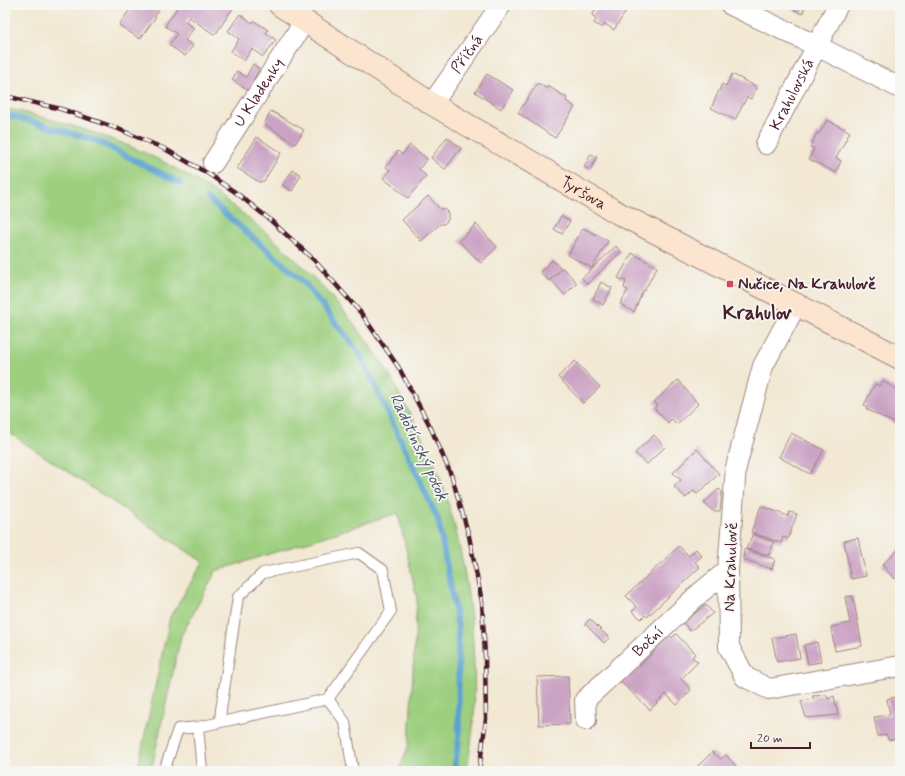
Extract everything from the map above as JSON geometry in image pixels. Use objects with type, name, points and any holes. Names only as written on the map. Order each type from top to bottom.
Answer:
[{"type":"street","name":"Tyršova","points":[[280,5],[432,104],[618,213],[900,358]]},
{"type":"street","name":"Příčná","points":[[432,104],[501,5]]},
{"type":"street","name":"Krahulovská","points":[[731,5],[900,88]]},
{"type":"street","name":"Krahulovská","points":[[766,144],[838,5]]},
{"type":"street","name":"U Kladenky","points":[[213,163],[304,22]]},
{"type":"street","name":"Na Krahulově","points":[[796,305],[763,366],[736,467],[728,570],[729,647],[745,678],[769,689],[900,666]]},
{"type":"street","name":"Boční","points":[[586,720],[585,700],[700,593],[728,570]]},
{"type":"lane","points":[[164,771],[178,729],[198,728],[328,699],[391,611],[383,570],[359,553],[263,573],[238,597],[220,710],[220,722]]},
{"type":"lane","points":[[328,699],[345,722],[352,771]]},
{"type":"lane","points":[[198,728],[202,771]]},
{"type":"green space","points":[[5,108],[102,135],[165,162],[211,190],[271,237],[312,276],[340,307],[378,357],[389,374],[435,464],[451,511],[458,540],[468,598],[474,658],[474,717],[467,771],[399,771],[409,744],[417,598],[398,513],[216,571],[181,636],[151,771],[137,771],[170,617],[203,562],[5,430]]},
{"type":"building","points":[[133,5],[162,5],[140,39],[119,25]]},
{"type":"building","points":[[179,5],[229,5],[233,8],[215,35],[189,17],[185,22],[194,28],[185,40],[193,46],[185,56],[169,45],[177,34],[165,26]]},
{"type":"building","points":[[599,5],[623,5],[628,8],[614,30],[605,24],[602,28],[594,23],[597,19],[592,15]]},
{"type":"building","points":[[784,5],[806,5],[802,14]]},
{"type":"building","points":[[240,14],[252,23],[254,21],[268,30],[266,33],[276,40],[263,57],[252,49],[244,61],[231,51],[239,39],[228,31]]},
{"type":"building","points":[[253,64],[259,69],[248,90],[232,80],[237,71],[246,77]]},
{"type":"building","points":[[487,74],[513,90],[501,109],[475,92]]},
{"type":"building","points":[[732,74],[757,87],[751,99],[747,97],[735,120],[711,108],[722,84],[726,86]]},
{"type":"building","points":[[538,83],[547,89],[548,86],[567,98],[566,101],[575,107],[555,138],[518,113]]},
{"type":"building","points":[[271,111],[304,130],[295,144],[264,124]]},
{"type":"building","points":[[827,120],[850,132],[836,158],[841,161],[836,173],[809,159],[814,148],[810,147],[817,133],[819,134]]},
{"type":"building","points":[[257,137],[281,153],[264,181],[259,182],[237,168]]},
{"type":"building","points":[[447,137],[461,148],[445,169],[431,158]]},
{"type":"building","points":[[410,145],[427,159],[419,169],[426,176],[408,198],[383,178],[390,170],[386,167],[398,151],[402,155]]},
{"type":"building","points":[[591,154],[597,157],[590,170],[584,167]]},
{"type":"building","points":[[293,170],[301,175],[292,191],[282,185]]},
{"type":"building","points":[[428,196],[440,209],[444,209],[448,213],[448,220],[444,224],[440,224],[421,241],[402,220]]},
{"type":"building","points":[[561,216],[570,221],[562,234],[554,229]]},
{"type":"building","points":[[476,224],[497,247],[481,263],[459,241]]},
{"type":"building","points":[[583,228],[608,241],[592,268],[568,255]]},
{"type":"building","points":[[616,246],[621,252],[587,284],[582,278]]},
{"type":"building","points":[[632,253],[657,267],[644,291],[643,290],[634,312],[620,304],[628,290],[624,288],[626,281],[618,278]]},
{"type":"building","points":[[552,260],[562,269],[563,268],[577,283],[565,295],[551,280],[560,270],[549,281],[540,272]]},
{"type":"building","points":[[601,282],[612,288],[603,305],[593,299]]},
{"type":"building","points":[[575,361],[600,387],[583,403],[558,377]]},
{"type":"building","points":[[678,380],[698,404],[677,424],[671,419],[668,423],[654,408],[658,405],[654,402]]},
{"type":"building","points":[[882,381],[900,391],[900,416],[896,424],[866,409],[868,407],[864,405],[875,384],[879,386]]},
{"type":"building","points":[[791,433],[824,450],[810,474],[779,457]]},
{"type":"building","points":[[654,435],[665,447],[647,464],[635,453]]},
{"type":"building","points":[[697,449],[719,474],[697,494],[693,491],[686,498],[674,487],[681,480],[673,473]]},
{"type":"building","points":[[719,489],[722,492],[720,511],[713,511],[704,503]]},
{"type":"building","points":[[761,506],[788,516],[789,512],[797,514],[788,539],[783,537],[781,543],[751,532]]},
{"type":"building","points":[[753,534],[774,542],[769,555],[746,549]]},
{"type":"building","points":[[858,538],[866,576],[851,579],[844,541]]},
{"type":"building","points":[[679,546],[689,556],[696,549],[702,556],[695,562],[700,567],[647,617],[645,615],[641,619],[632,611],[637,607],[626,596]]},
{"type":"building","points":[[900,548],[900,575],[895,579],[882,565]]},
{"type":"building","points":[[744,549],[775,559],[772,569],[743,559]]},
{"type":"building","points":[[853,596],[862,646],[835,651],[831,627],[850,623],[845,597]]},
{"type":"building","points":[[706,605],[713,613],[690,631],[683,622]]},
{"type":"building","points":[[590,619],[609,638],[604,643],[585,624]]},
{"type":"building","points":[[668,634],[672,638],[676,634],[695,654],[692,657],[698,662],[681,679],[691,690],[677,705],[666,694],[650,710],[620,681],[637,664],[639,666],[654,652],[652,649]]},
{"type":"building","points":[[796,634],[800,658],[777,662],[772,638]]},
{"type":"building","points":[[817,642],[821,662],[808,664],[804,645]]},
{"type":"building","points":[[568,676],[570,724],[539,725],[537,677]]},
{"type":"building","points":[[827,695],[828,699],[834,696],[838,715],[806,718],[801,701],[814,699],[812,696]]},
{"type":"building","points":[[900,696],[900,738],[888,740],[887,735],[878,736],[874,717],[890,715],[887,699]]},
{"type":"building","points":[[712,752],[721,759],[726,755],[737,767],[733,771],[700,771],[696,768]]},
{"type":"waterway","name":"Radotínský potok","points":[[5,114],[95,140],[180,183]]},
{"type":"waterway","name":"Radotínský potok","points":[[208,199],[303,281],[360,354],[438,519],[458,627],[459,740],[454,771]]},
{"type":"railway","points":[[5,96],[61,109],[116,128],[165,149],[207,173],[235,192],[268,218],[314,260],[361,313],[399,368],[430,426],[452,477],[469,536],[482,602],[485,656],[486,719],[479,771]]},
{"type":"place","name":"Nučice, Na Krahulově","points":[[730,284]]},
{"type":"district","name":"Krahulov","points":[[757,313]]}]
